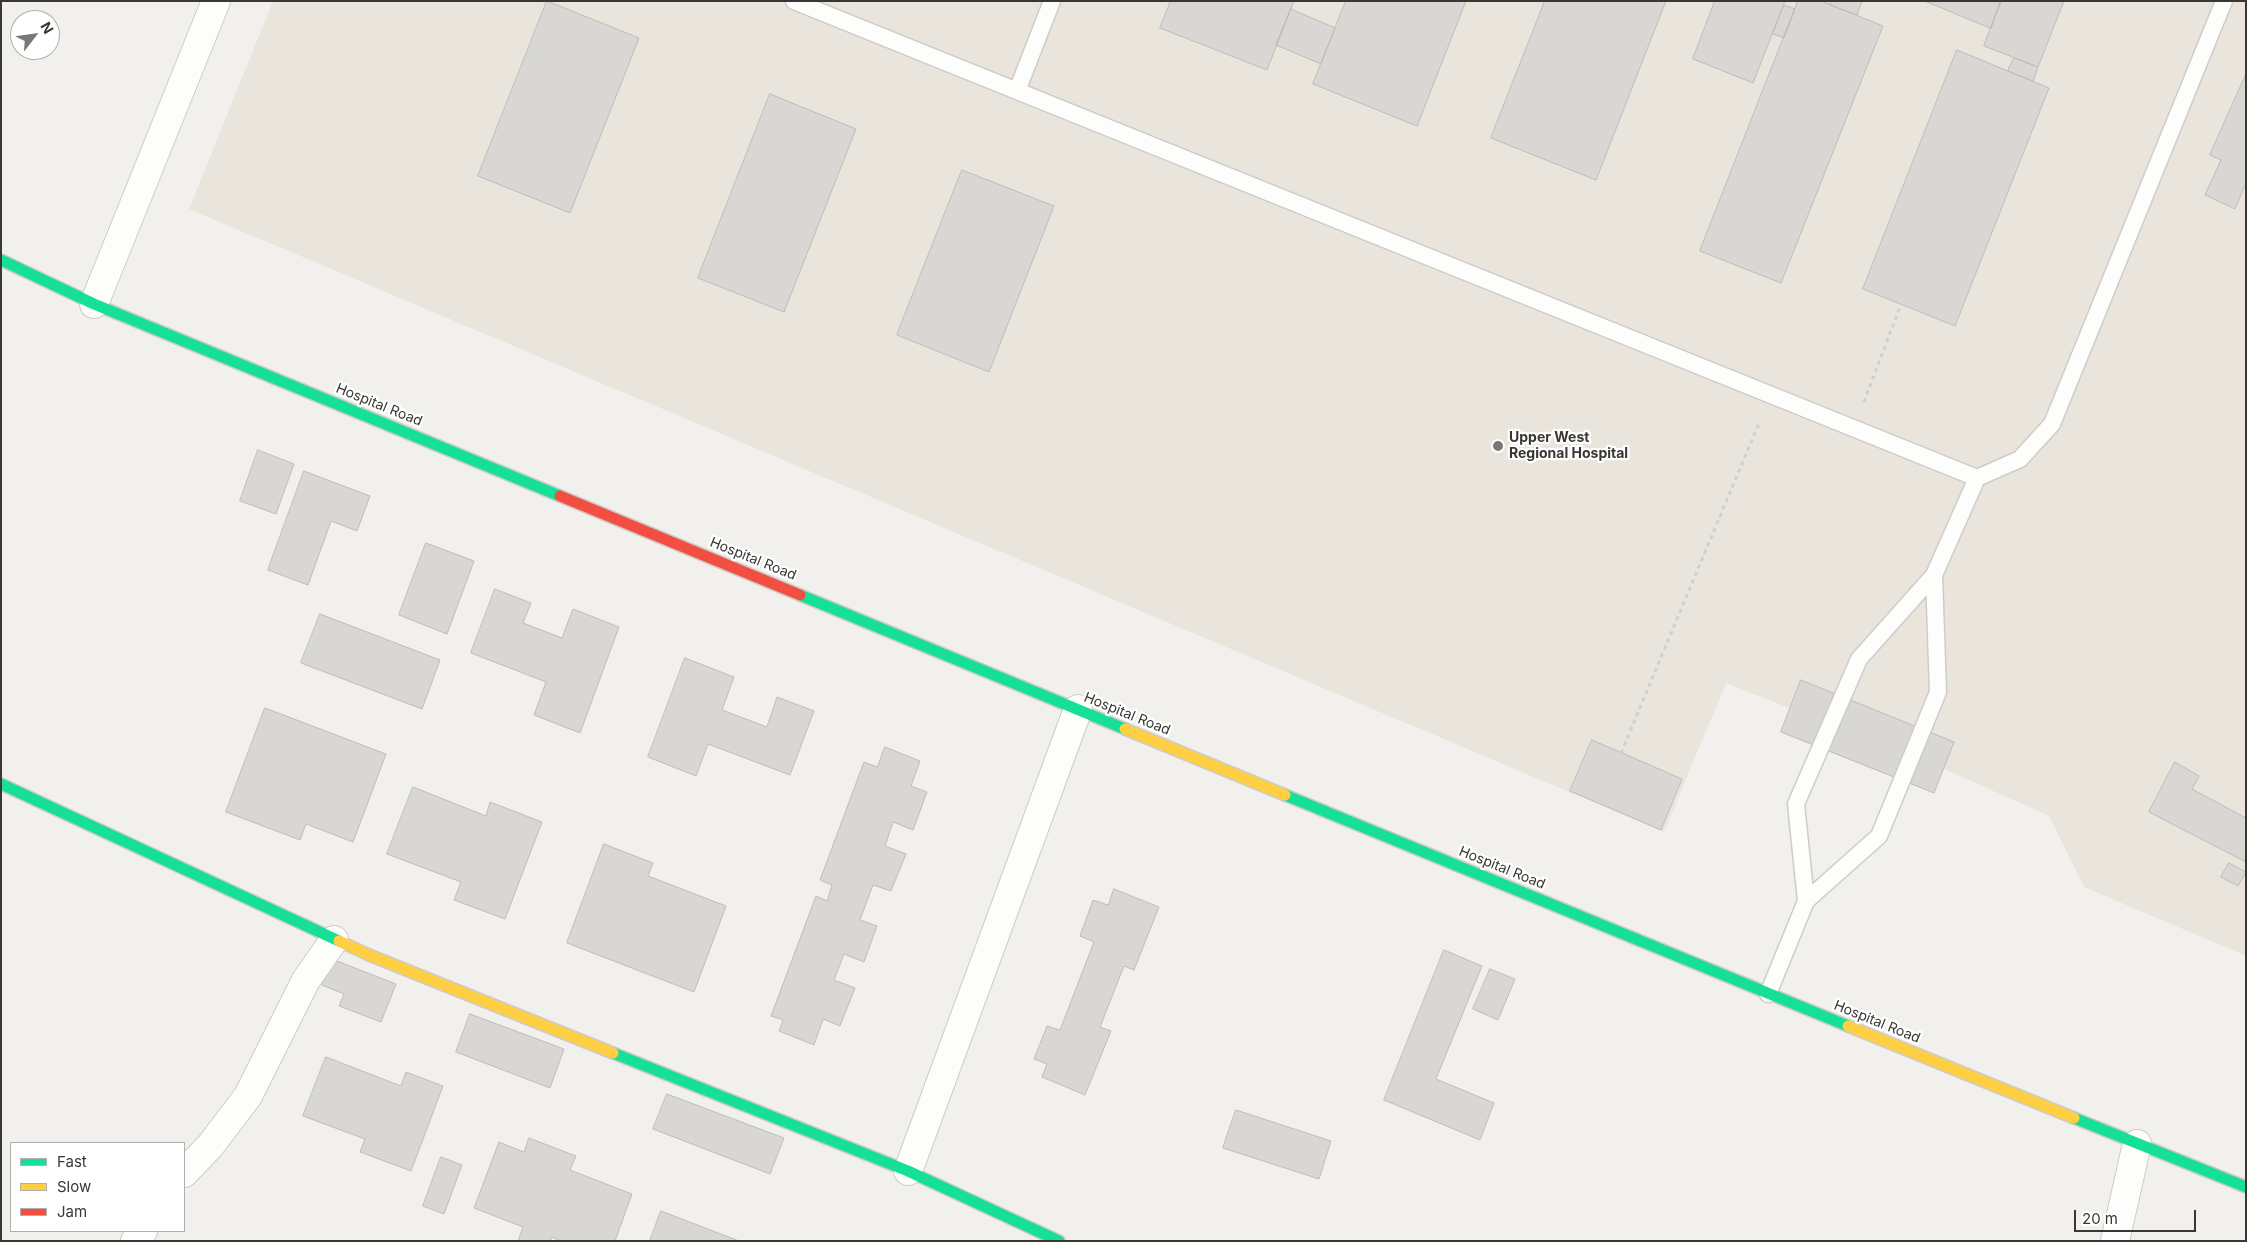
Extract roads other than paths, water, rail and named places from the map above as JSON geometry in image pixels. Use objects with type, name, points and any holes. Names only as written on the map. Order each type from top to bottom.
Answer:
[{"type":"street","points":[[94,304],[216,1]]},
{"type":"street","name":"Hospital Road","points":[[1,260],[94,304],[1768,994],[2246,1187]]},
{"type":"street","points":[[908,1171],[1078,709]]},
{"type":"street","points":[[1,784],[334,940],[908,1171],[1059,1241]]},
{"type":"street","points":[[185,1171],[210,1146],[248,1096],[306,980],[334,940]]},
{"type":"street","points":[[2115,1241],[2138,1144]]},
{"type":"lane","points":[[794,1],[1977,478]]},
{"type":"lane","points":[[1017,91],[1052,1]]},
{"type":"lane","points":[[1806,901],[1796,804],[1859,659],[1934,575],[1977,478],[2020,459],[2052,424],[2224,1]]},
{"type":"lane","points":[[1768,994],[1806,901],[1880,836],[1938,692],[1934,575]]},
{"type":"place","name":"Upper West Regional Hospital","points":[[1498,446]]}]
